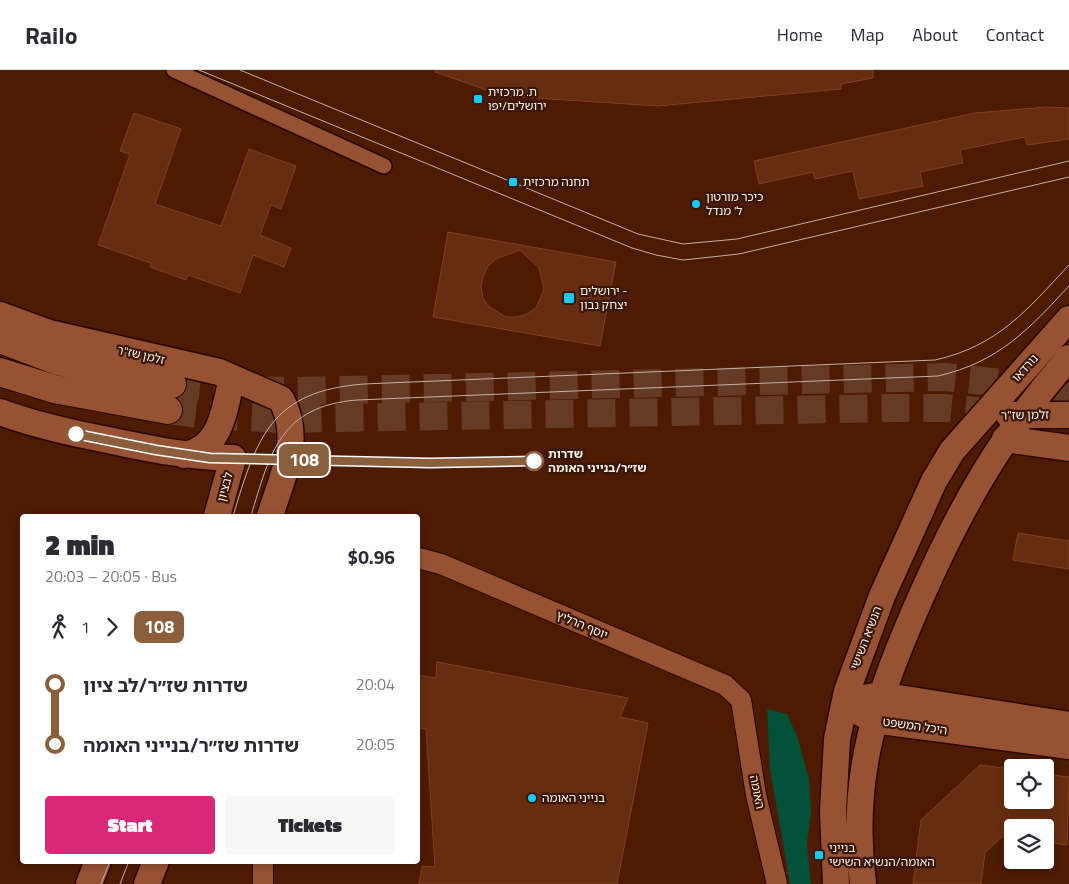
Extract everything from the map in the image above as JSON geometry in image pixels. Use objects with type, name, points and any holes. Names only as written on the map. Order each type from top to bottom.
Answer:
[{"type":"main road","name":"זלמן שז\"ר","points":[[0,339],[58,361],[170,397],[54,389],[0,372]]},
{"type":"street","points":[[174,70],[384,166]]},
{"type":"street","name":"זלמן שז\"ר","points":[[0,315],[49,333],[204,368],[281,399],[289,416],[292,440],[271,514]]},
{"type":"street","name":"נורדאו","points":[[981,416],[1069,319]]},
{"type":"street","points":[[864,884],[859,806],[862,778],[873,720],[893,661],[946,540],[980,477],[1005,439],[1069,358]]},
{"type":"street","points":[[0,412],[42,426],[184,455],[201,450],[214,439],[232,378]]},
{"type":"street","name":"זלמן שז\"ר","points":[[981,416],[1069,415]]},
{"type":"street","name":"הנשיא השישי","points":[[836,884],[833,828],[834,765],[844,702],[858,656],[878,606],[934,481],[952,450],[981,416]]},
{"type":"street","name":"זלמן שז\"ר","points":[[1005,439],[1069,448]]},
{"type":"street","name":"לבציון","points":[[184,455],[233,458],[218,514]]},
{"type":"street","name":"יוסף הרליץ","points":[[420,559],[441,564],[725,685],[741,700]]},
{"type":"street","name":"היכל המשפט","points":[[844,702],[880,695],[1069,725]]},
{"type":"street","name":"האומה","points":[[741,700],[756,795],[777,884]]},
{"type":"street","name":"היכל המשפט","points":[[844,702],[873,720],[1069,746]]},
{"type":"street","points":[[88,884],[97,864]]},
{"type":"street","points":[[147,884],[155,864]]},
{"type":"street","points":[[263,864],[263,884]]},
{"type":"green space","points":[[767,709],[787,714],[797,736],[809,779],[811,812],[807,843],[811,884],[790,884],[770,769]]},
{"type":"building","points":[[435,70],[873,70],[873,78],[841,84],[841,89],[658,106],[504,96],[435,72]]},
{"type":"building","points":[[1046,107],[1069,108],[1069,139],[1027,145],[1025,137],[960,150],[963,163],[920,172],[923,186],[859,199],[853,171],[815,179],[813,172],[759,184],[754,161],[975,113]]},
{"type":"building","points":[[134,113],[181,129],[155,204],[221,226],[249,149],[296,166],[281,209],[271,205],[260,235],[291,248],[284,267],[253,255],[240,293],[188,275],[186,280],[150,267],[151,263],[98,245],[130,154],[120,151]]},
{"type":"building","points":[[448,232],[616,262],[600,346],[433,317]],"holes":[[[520,250],[539,268],[544,289],[536,308],[527,314],[517,317],[506,317],[489,307],[483,298],[481,287],[483,276],[488,266],[496,259]]]},
{"type":"building","points":[[1018,533],[1069,541],[1069,569],[1013,560]]},
{"type":"building","name":"בנייני האומה","points":[[437,662],[628,698],[620,717],[648,723],[617,884],[419,884],[422,866],[435,867],[426,729],[420,728],[420,675],[436,678]]},
{"type":"building","points":[[980,765],[1004,768],[1004,809],[1054,809],[1054,775],[1069,777],[1067,845],[1054,843],[1054,819],[1004,819],[1004,836],[985,853],[981,884],[913,884],[921,820]]},
{"type":"tunnel","points":[[172,384],[244,390],[295,391],[945,377],[1013,384],[1069,397]]},
{"type":"tunnel","points":[[168,410],[207,415],[280,419],[894,408],[945,408],[1008,414]]},
{"type":"tram line","points":[[199,70],[632,248],[683,260],[739,254],[1069,177]]},
{"type":"tram line","points":[[240,70],[638,234],[683,244],[737,239],[1069,161]]},
{"type":"tram line","points":[[234,514],[260,441],[273,423],[288,408],[308,396],[333,388],[364,384],[935,360],[977,346],[994,336],[1025,311],[1069,265]]},
{"type":"tram line","points":[[252,514],[265,472],[283,436],[295,422],[311,412],[331,404],[357,400],[938,376],[960,370],[996,353],[1026,330],[1069,286]]},
{"type":"tram line","points":[[101,884],[109,864]]},
{"type":"tram line","points":[[120,884],[128,864]]},
{"type":"bus line","name":"108","points":[[76,434],[156,450],[210,458],[430,463],[534,461]]},
{"type":"place","name":"ת. מרכזית ירושלים/יפו","points":[[478,99]]},
{"type":"place","name":"תחנה מרכזית","points":[[513,182]]},
{"type":"place","name":"כיכר מורטון ל' מנדל","points":[[696,204]]},
{"type":"place","name":"ירושלים - יצחק נבון","points":[[569,298]]},
{"type":"place","name":"שדרות שז״ר/בנייני האומה","points":[[534,461]]},
{"type":"place","name":"בנייני האומה","points":[[532,798]]},
{"type":"place","name":"בנייני האומה/הנשיא השישי","points":[[819,855]]}]
